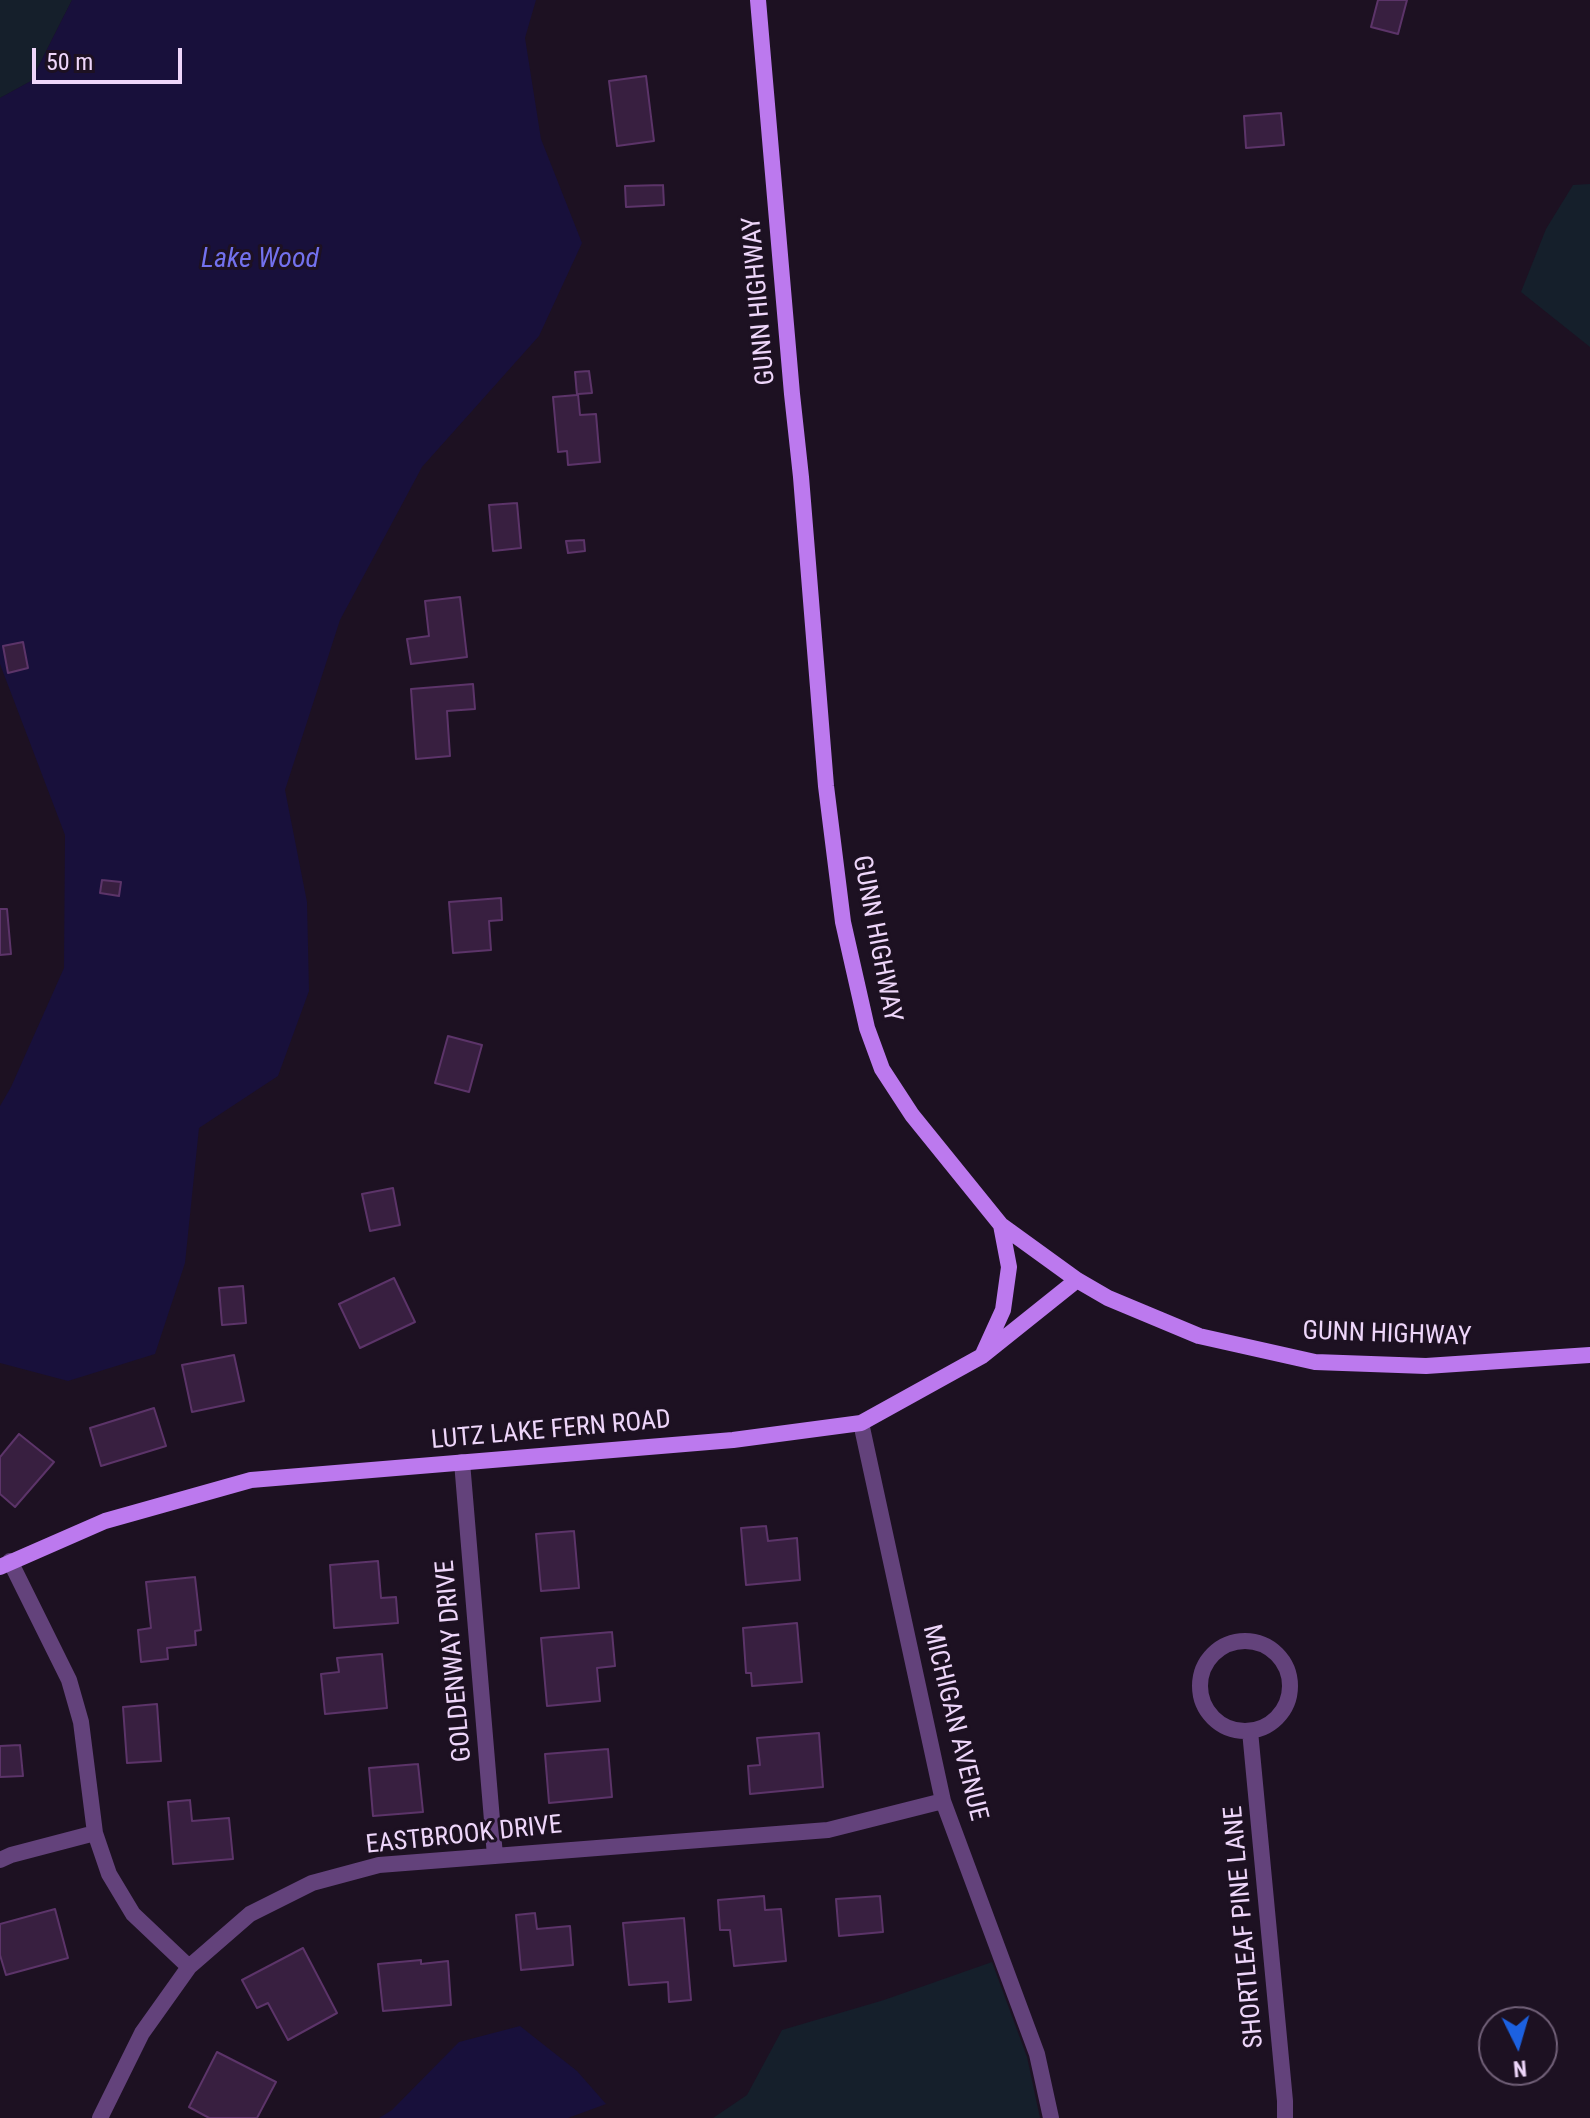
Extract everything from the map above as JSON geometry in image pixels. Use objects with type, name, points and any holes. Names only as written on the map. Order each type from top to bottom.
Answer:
[{"type":"main road","name":"GUNN HIGHWAY","points":[[758,0],[826,786],[843,922],[867,1028],[882,1069],[912,1115],[1001,1225],[1077,1280],[1108,1298],[1199,1336],[1315,1362],[1426,1366],[1590,1355]]},
{"type":"main road","points":[[982,1356],[1003,1310],[1009,1267],[1001,1225]]},
{"type":"main road","name":"LUTZ LAKE FERN ROAD","points":[[5,1564],[105,1521],[251,1480],[733,1440],[861,1423],[982,1356],[1077,1280]]},
{"type":"street","name":"MICHIGAN AVENUE","points":[[861,1423],[943,1801],[1037,2054],[1051,2118]]},
{"type":"street","name":"GOLDENWAY DRIVE","points":[[462,1462],[495,1856]]},
{"type":"street","points":[[5,1564],[69,1680],[81,1722],[95,1833],[109,1874],[133,1914],[189,1967]]},
{"type":"street","points":[[1230,1643],[1260,1643],[1284,1662],[1289,1676],[1290,1691],[1286,1706],[1265,1727],[1250,1731],[1235,1731],[1222,1725],[1210,1716],[1202,1703],[1199,1689],[1207,1661],[1217,1650],[1230,1643]]},
{"type":"street","name":"SHORTLEAF PINE LANE","points":[[1250,1731],[1285,2118]]},
{"type":"street","name":"EASTBROOK DRIVE","points":[[100,2118],[142,2033],[189,1967],[250,1914],[312,1883],[379,1865],[828,1830],[943,1801]]},
{"type":"street","points":[[0,1860],[95,1833]]},
{"type":"shaded area","points":[[0,0],[72,0],[31,81],[0,98]]},
{"type":"shaded area","points":[[1590,184],[1590,347],[1521,292],[1546,229],[1573,185]]},
{"type":"shaded area","points":[[992,1962],[1027,2057],[1040,2118],[713,2118],[747,2095],[782,2030],[884,2000]]},
{"type":"water","name":"Lake Wood","points":[[72,0],[536,0],[525,38],[541,139],[582,243],[539,336],[422,467],[340,620],[285,790],[307,902],[309,991],[278,1076],[199,1128],[185,1263],[155,1354],[68,1381],[0,1363],[0,1106],[64,968],[65,835],[0,664],[0,98],[31,81]]},
{"type":"water","points":[[520,2026],[577,2071],[606,2104],[568,2118],[379,2118],[392,2110],[459,2042]]},
{"type":"building","points":[[1378,0],[1407,0],[1398,34],[1371,27]]},
{"type":"building","points":[[646,76],[654,141],[617,146],[609,81]]},
{"type":"building","points":[[1281,113],[1284,145],[1246,148],[1244,116]]},
{"type":"building","points":[[663,185],[664,205],[626,207],[625,186]]},
{"type":"building","points":[[589,371],[592,393],[578,394],[580,415],[596,414],[600,462],[568,465],[567,451],[558,452],[553,397],[577,395],[575,372]]},
{"type":"building","points":[[517,503],[521,548],[493,551],[489,505]]},
{"type":"building","points":[[584,540],[585,551],[568,553],[566,541]]},
{"type":"building","points":[[460,597],[467,657],[411,664],[407,639],[429,636],[425,601]]},
{"type":"building","points":[[23,642],[28,668],[8,673],[3,646]]},
{"type":"building","points":[[473,684],[475,709],[447,711],[450,756],[416,759],[411,689]]},
{"type":"building","points":[[102,880],[121,882],[119,896],[100,893]]},
{"type":"building","points":[[501,898],[502,920],[489,921],[491,950],[453,953],[449,902]]},
{"type":"building","points":[[0,909],[7,909],[11,954],[0,955]]},
{"type":"building","points":[[448,1036],[482,1045],[469,1092],[435,1083]]},
{"type":"building","points":[[393,1188],[400,1225],[370,1231],[362,1194]]},
{"type":"building","points":[[394,1278],[415,1322],[360,1348],[339,1304]]},
{"type":"building","points":[[243,1286],[246,1323],[222,1325],[219,1288]]},
{"type":"building","points":[[234,1355],[244,1401],[192,1412],[182,1365]]},
{"type":"building","points":[[154,1408],[166,1446],[101,1466],[90,1428]]},
{"type":"building","points":[[19,1434],[54,1462],[15,1507],[0,1494],[0,1457]]},
{"type":"building","points":[[766,1526],[768,1541],[797,1538],[800,1580],[746,1585],[741,1528]]},
{"type":"building","points":[[574,1531],[579,1588],[541,1591],[536,1534]]},
{"type":"building","points":[[378,1561],[381,1598],[396,1597],[398,1623],[334,1628],[330,1565]]},
{"type":"building","points":[[195,1577],[201,1630],[195,1631],[196,1645],[167,1648],[168,1659],[141,1662],[138,1630],[151,1628],[146,1582]]},
{"type":"building","points":[[797,1623],[802,1682],[752,1686],[751,1673],[746,1673],[743,1628]]},
{"type":"building","points":[[612,1632],[615,1666],[597,1668],[600,1701],[547,1706],[541,1638]]},
{"type":"building","points":[[382,1654],[387,1708],[325,1714],[321,1674],[339,1672],[337,1658]]},
{"type":"building","points":[[157,1704],[161,1761],[127,1763],[123,1707]]},
{"type":"building","points":[[819,1733],[823,1787],[750,1794],[748,1766],[760,1765],[757,1738]]},
{"type":"building","points":[[20,1745],[23,1776],[0,1777],[0,1746]]},
{"type":"building","points":[[608,1749],[612,1797],[549,1803],[545,1754]]},
{"type":"building","points":[[418,1764],[423,1812],[373,1816],[369,1768]]},
{"type":"building","points":[[190,1800],[192,1821],[229,1818],[233,1859],[173,1864],[168,1802]]},
{"type":"building","points":[[764,1896],[765,1910],[781,1909],[786,1961],[734,1966],[730,1930],[720,1930],[718,1900]]},
{"type":"building","points":[[880,1896],[883,1932],[839,1936],[836,1899]]},
{"type":"building","points":[[55,1909],[68,1958],[6,1975],[0,1955],[0,1924]]},
{"type":"building","points":[[535,1913],[537,1929],[570,1926],[573,1965],[521,1970],[516,1915]]},
{"type":"building","points":[[684,1918],[691,2000],[669,2002],[668,1982],[629,1985],[623,1923]]},
{"type":"building","points":[[303,1948],[337,2013],[288,2040],[268,2003],[257,2008],[242,1980]]},
{"type":"building","points":[[421,1960],[421,1964],[448,1961],[451,2005],[383,2011],[378,1964]]},
{"type":"building","points":[[217,2052],[276,2082],[257,2118],[209,2118],[189,2107]]}]
